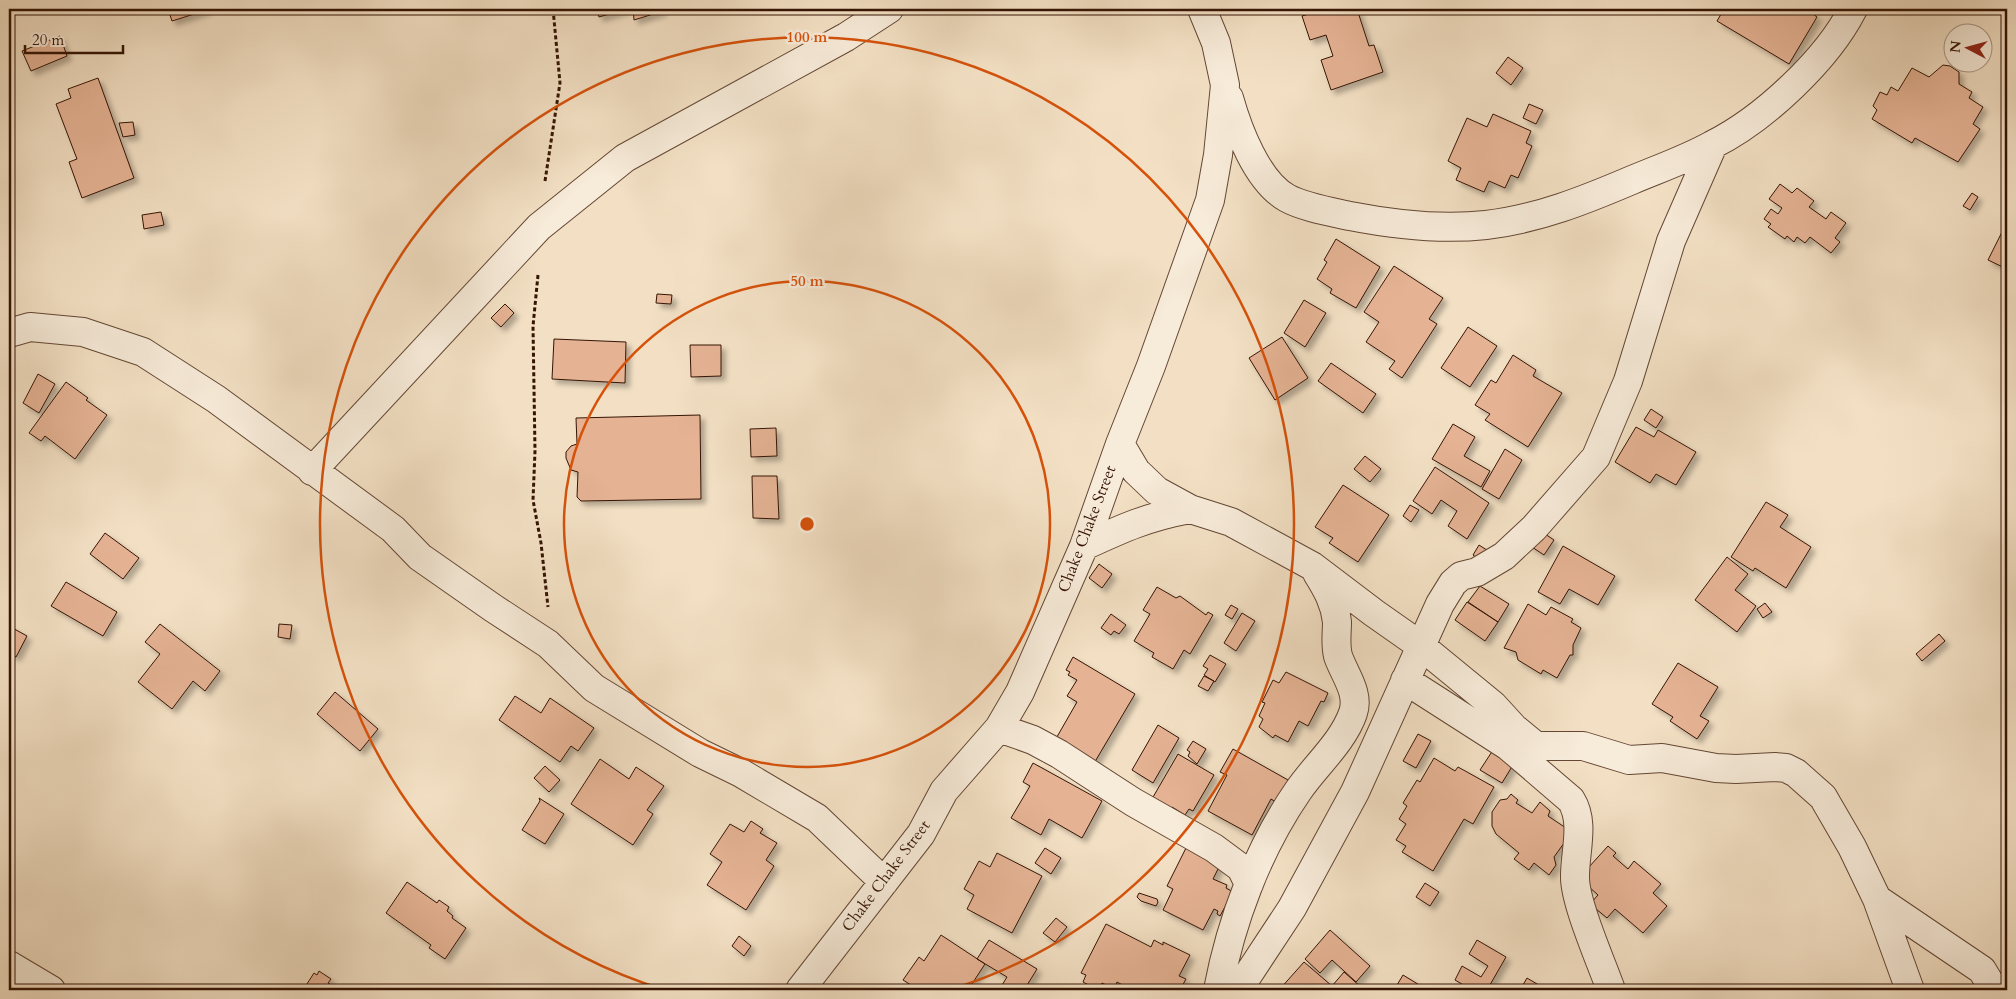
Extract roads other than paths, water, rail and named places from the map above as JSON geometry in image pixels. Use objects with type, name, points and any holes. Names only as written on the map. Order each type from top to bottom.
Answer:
[{"type":"street","points":[[312,471],[539,227],[624,158],[846,37],[889,9]]},
{"type":"street","name":"Chake Chake Street","points":[[800,990],[921,834],[944,791],[999,728],[1020,692],[1084,546],[1120,444],[1152,366],[1210,200],[1218,155],[1225,85],[1216,43],[1202,9]]},
{"type":"street","points":[[1225,85],[1239,133],[1262,171],[1288,199],[1330,212],[1387,224],[1438,228],[1487,224],[1551,212],[1713,145],[1737,130],[1774,102],[1813,66],[1842,31],[1853,9]]},
{"type":"street","points":[[1238,990],[1292,908],[1355,792],[1440,604],[1454,583],[1461,576],[1477,572],[1504,556],[1552,510],[1596,457],[1628,381],[1671,240],[1713,145]]},
{"type":"street","points":[[9,333],[30,328],[83,332],[143,352],[216,399],[393,529],[420,557],[548,644],[594,688],[625,709],[816,818],[884,882]]},
{"type":"street","points":[[1120,444],[1136,471],[1157,492],[1190,509],[1232,522],[1312,566],[1421,646],[1493,705],[1514,728],[1538,746]]},
{"type":"street","points":[[1084,546],[1133,523],[1156,515],[1190,509]]},
{"type":"street","points":[[1218,990],[1249,884],[1265,848],[1298,792],[1343,732],[1353,713],[1355,699],[1338,655],[1335,609],[1330,593],[1312,566]]},
{"type":"street","points":[[1405,680],[1508,746],[1571,800],[1576,808],[1579,821],[1575,887],[1611,990]]},
{"type":"street","points":[[999,728],[1033,740],[1059,754],[1133,802],[1214,848],[1241,868],[1249,884]]},
{"type":"street","points":[[1508,746],[1583,746],[1629,760],[1662,758],[1716,768],[1786,768],[1809,782],[1823,797],[1852,847],[1877,899],[1910,990]]},
{"type":"street","points":[[1877,899],[1982,970],[1994,990]]},
{"type":"street","points":[[9,965],[52,990]]}]
